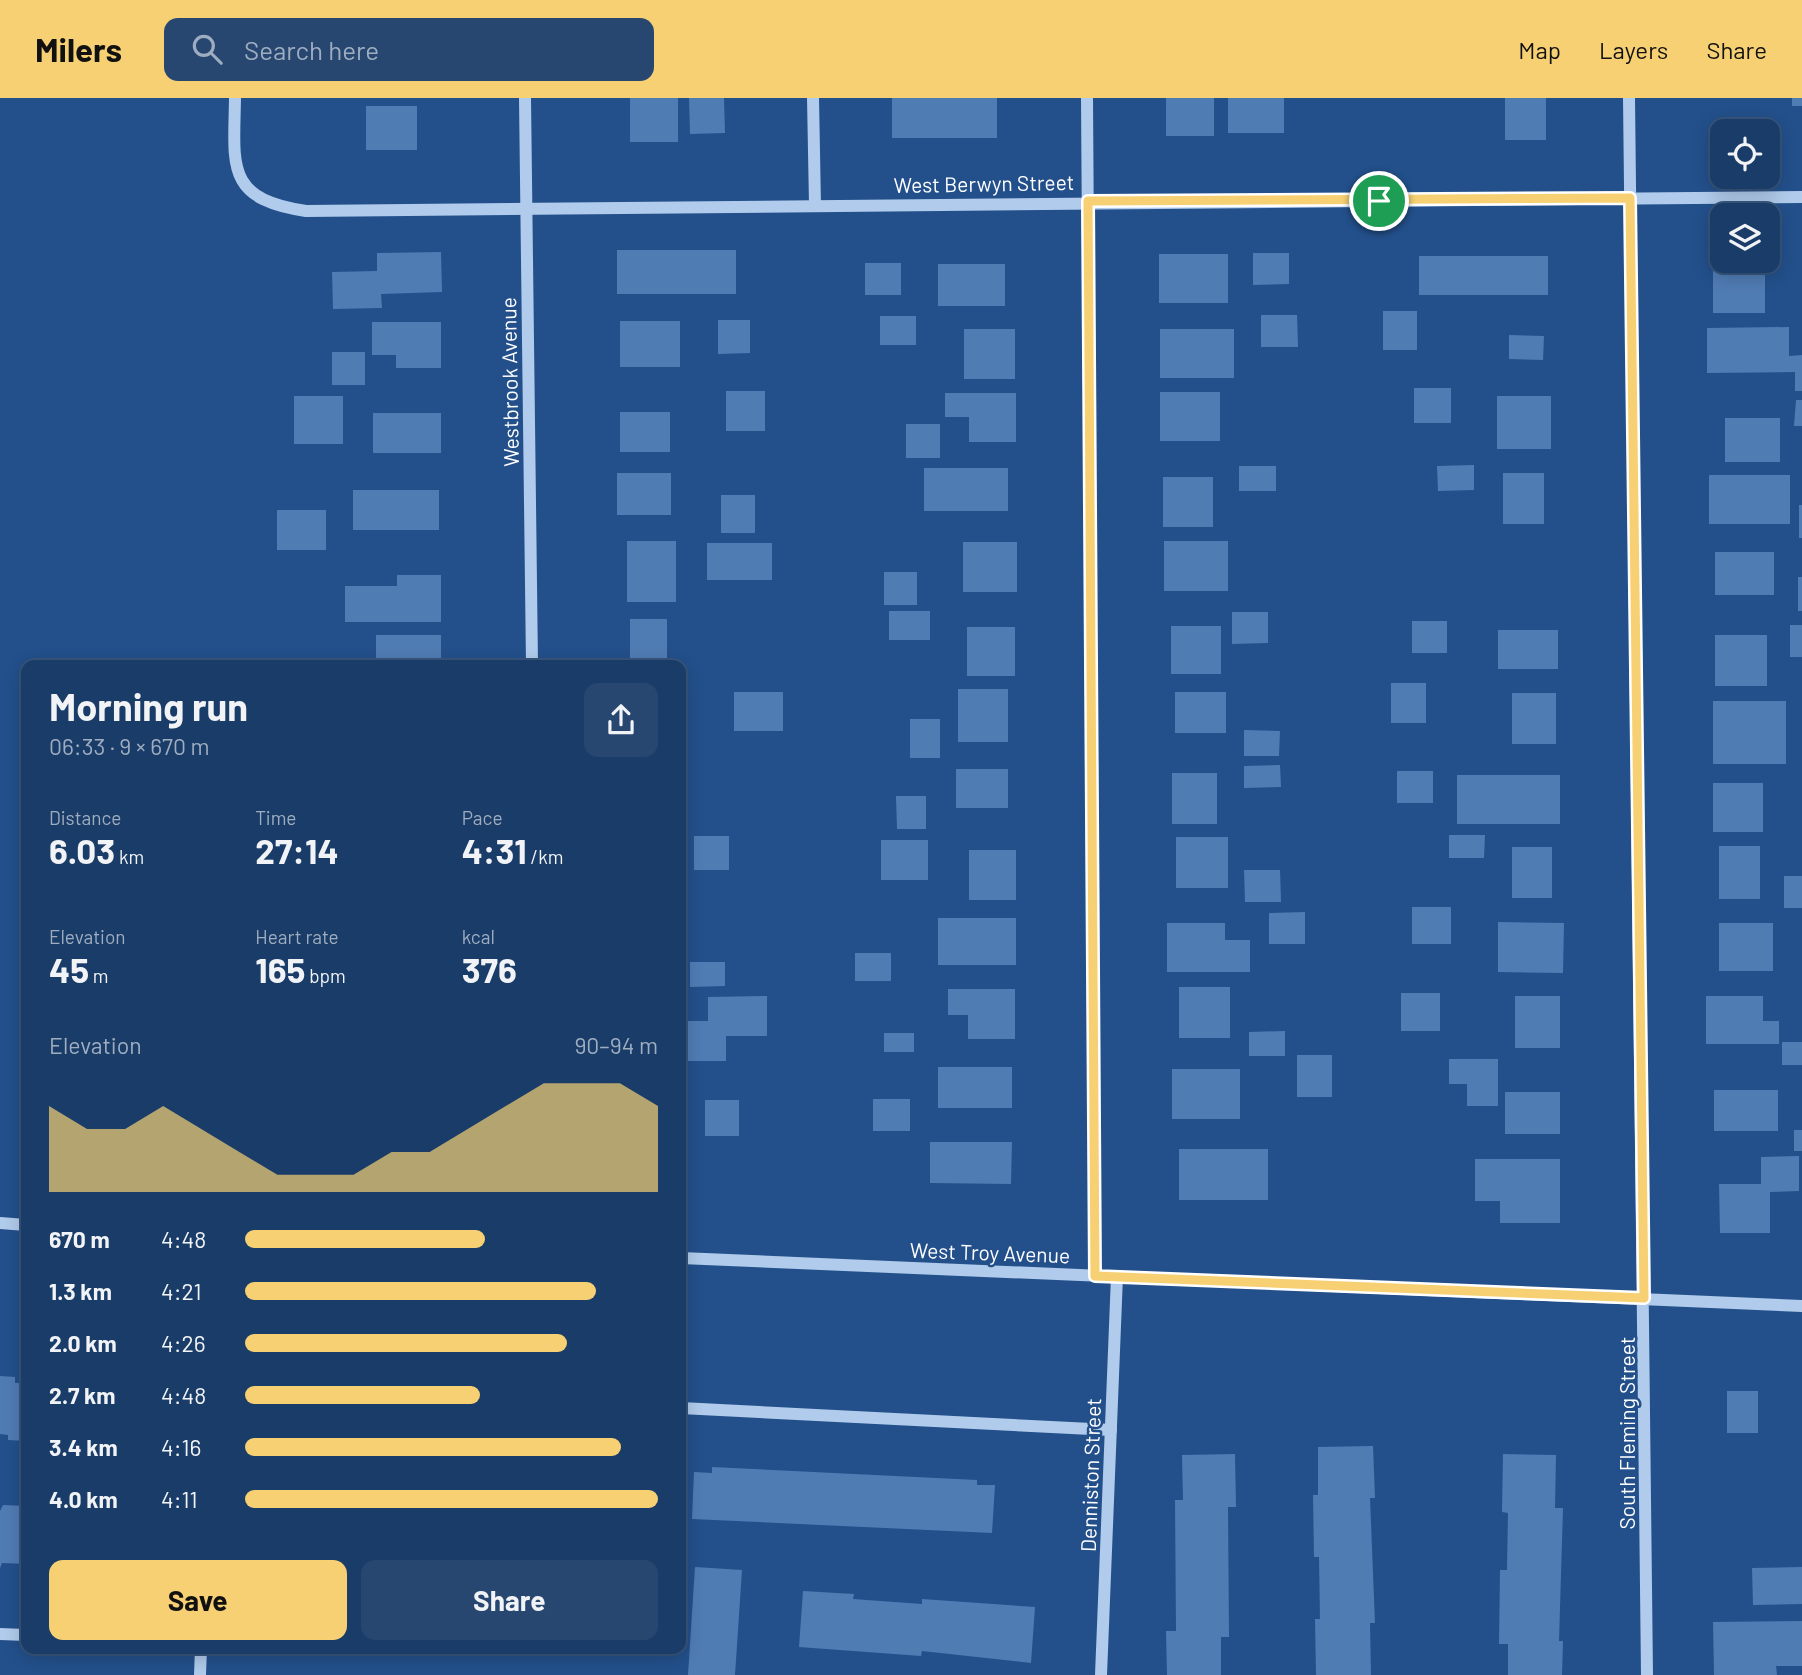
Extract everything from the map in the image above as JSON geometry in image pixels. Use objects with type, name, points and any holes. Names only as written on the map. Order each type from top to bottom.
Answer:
[{"type":"street","name":"West Berwyn Street","points":[[235,98],[234,160],[240,179],[248,189],[276,206],[334,211],[1088,201],[1802,197]]},
{"type":"street","name":"Westbrook Avenue","points":[[525,98],[532,660]]},
{"type":"street","points":[[813,98],[815,205]]},
{"type":"street","points":[[1087,98],[1095,1276]]},
{"type":"street","name":"South Fleming Street","points":[[1629,98],[1647,1675]]},
{"type":"street","points":[[0,1223],[21,1225]]},
{"type":"street","name":"West Troy Avenue","points":[[686,1258],[1802,1306]]},
{"type":"street","name":"Denniston Street","points":[[1101,1675],[1116,1276]]},
{"type":"street","points":[[686,1408],[1111,1430]]},
{"type":"street","points":[[0,1634],[21,1635]]},
{"type":"street","points":[[200,1675],[201,1654]]},
{"type":"building","points":[[630,98],[678,98],[678,142],[630,142]]},
{"type":"building","points":[[689,98],[724,98],[725,133],[690,134]]},
{"type":"building","points":[[892,98],[997,98],[997,138],[892,138]]},
{"type":"building","points":[[1166,98],[1214,98],[1214,136],[1166,136]]},
{"type":"building","points":[[1228,98],[1284,98],[1284,133],[1228,133]]},
{"type":"building","points":[[1505,98],[1546,98],[1546,140],[1505,140]]},
{"type":"building","points":[[1792,98],[1802,98],[1802,106],[1792,106]]},
{"type":"building","points":[[366,106],[417,106],[417,150],[366,150]]},
{"type":"building","points":[[617,250],[736,250],[736,294],[617,294]]},
{"type":"building","points":[[441,252],[442,292],[381,294],[382,308],[333,309],[332,272],[377,271],[377,253]]},
{"type":"building","points":[[1253,253],[1289,253],[1289,284],[1253,285]]},
{"type":"building","points":[[1159,254],[1228,254],[1228,303],[1159,303]]},
{"type":"building","points":[[1419,256],[1548,256],[1548,295],[1419,295]]},
{"type":"building","points":[[865,263],[901,263],[901,295],[865,295]]},
{"type":"building","points":[[938,264],[1005,264],[1005,306],[938,306]]},
{"type":"building","points":[[1713,273],[1765,273],[1765,313],[1713,313]]},
{"type":"building","points":[[1383,311],[1417,311],[1417,350],[1383,350]]},
{"type":"building","points":[[1261,315],[1297,315],[1298,347],[1261,347]]},
{"type":"building","points":[[880,316],[916,316],[916,345],[880,345]]},
{"type":"building","points":[[718,320],[750,320],[750,353],[718,354]]},
{"type":"building","points":[[620,321],[680,321],[680,367],[620,367]]},
{"type":"building","points":[[372,322],[441,322],[441,368],[396,368],[396,355],[372,355]]},
{"type":"building","points":[[1789,327],[1789,356],[1802,355],[1802,391],[1795,391],[1795,372],[1707,373],[1707,328]]},
{"type":"building","points":[[964,329],[1015,329],[1015,379],[964,379]]},
{"type":"building","points":[[1160,329],[1234,329],[1234,378],[1160,378]]},
{"type":"building","points":[[1509,335],[1544,336],[1543,360],[1509,359]]},
{"type":"building","points":[[332,352],[365,352],[365,385],[332,385]]},
{"type":"building","points":[[1414,388],[1451,388],[1451,423],[1414,423]]},
{"type":"building","points":[[726,391],[765,391],[765,431],[726,431]]},
{"type":"building","points":[[1160,392],[1220,392],[1220,441],[1160,441]]},
{"type":"building","points":[[945,393],[1016,393],[1016,442],[969,442],[969,417],[945,417]]},
{"type":"building","points":[[294,396],[343,396],[343,444],[294,444]]},
{"type":"building","points":[[1497,396],[1551,396],[1551,449],[1497,449]]},
{"type":"building","points":[[1796,400],[1802,400],[1802,426],[1794,426]]},
{"type":"building","points":[[620,412],[670,412],[670,452],[620,452]]},
{"type":"building","points":[[373,413],[441,413],[441,453],[373,453]]},
{"type":"building","points":[[1725,418],[1780,418],[1780,462],[1725,462]]},
{"type":"building","points":[[906,424],[940,424],[940,458],[906,458]]},
{"type":"building","points":[[1474,465],[1474,490],[1438,491],[1437,466]]},
{"type":"building","points":[[1239,466],[1276,466],[1276,491],[1239,491]]},
{"type":"building","points":[[924,468],[1008,468],[1008,511],[924,511]]},
{"type":"building","points":[[617,473],[671,473],[671,515],[617,515]]},
{"type":"building","points":[[1503,473],[1544,473],[1544,524],[1503,524]]},
{"type":"building","points":[[1709,475],[1790,475],[1790,524],[1709,524]]},
{"type":"building","points":[[1163,477],[1213,477],[1213,527],[1163,527]]},
{"type":"building","points":[[353,490],[439,490],[439,530],[353,530]]},
{"type":"building","points":[[721,495],[755,495],[755,533],[721,533]]},
{"type":"building","points":[[1799,505],[1802,505],[1802,538],[1799,538]]},
{"type":"building","points":[[277,510],[326,510],[326,550],[277,550]]},
{"type":"building","points":[[627,541],[676,541],[676,602],[627,602]]},
{"type":"building","points":[[1164,541],[1228,541],[1228,591],[1164,591]]},
{"type":"building","points":[[963,542],[1017,542],[1017,592],[963,592]]},
{"type":"building","points":[[707,543],[772,543],[772,580],[707,580]]},
{"type":"building","points":[[1715,552],[1774,552],[1774,595],[1715,595]]},
{"type":"building","points":[[884,572],[917,572],[917,605],[884,605]]},
{"type":"building","points":[[397,575],[441,575],[441,622],[345,622],[345,586],[397,586]]},
{"type":"building","points":[[1798,577],[1802,577],[1802,611],[1798,611]]},
{"type":"building","points":[[889,611],[930,611],[930,640],[889,640]]},
{"type":"building","points":[[1232,612],[1268,612],[1268,643],[1232,644]]},
{"type":"building","points":[[630,619],[667,619],[667,660],[630,660]]},
{"type":"building","points":[[1412,621],[1447,621],[1447,653],[1412,653]]},
{"type":"building","points":[[1790,625],[1802,625],[1802,657],[1790,657]]},
{"type":"building","points":[[1171,626],[1221,626],[1221,674],[1171,674]]},
{"type":"building","points":[[967,627],[1015,627],[1015,676],[967,676]]},
{"type":"building","points":[[1498,630],[1558,630],[1558,669],[1498,669]]},
{"type":"building","points":[[376,635],[441,635],[441,660],[376,660]]},
{"type":"building","points":[[1715,635],[1767,635],[1767,686],[1715,686]]},
{"type":"building","points":[[317,659],[358,659],[358,660]]},
{"type":"building","points":[[1391,683],[1426,683],[1426,723],[1391,723]]},
{"type":"building","points":[[958,689],[1008,689],[1008,742],[958,742]]},
{"type":"building","points":[[734,692],[783,692],[783,731],[734,731]]},
{"type":"building","points":[[1175,692],[1226,692],[1226,733],[1175,733]]},
{"type":"building","points":[[1512,693],[1556,693],[1556,744],[1512,744]]},
{"type":"building","points":[[1713,701],[1786,701],[1786,764],[1713,764]]},
{"type":"building","points":[[910,719],[940,719],[940,758],[910,758]]},
{"type":"building","points":[[1244,730],[1280,731],[1279,756],[1244,756]]},
{"type":"building","points":[[1280,765],[1281,787],[1244,788],[1244,766]]},
{"type":"building","points":[[956,769],[1008,769],[1008,808],[956,808]]},
{"type":"building","points":[[1397,771],[1433,771],[1433,803],[1397,803]]},
{"type":"building","points":[[1172,773],[1217,773],[1217,824],[1172,824]]},
{"type":"building","points":[[1457,775],[1560,775],[1560,824],[1457,824]]},
{"type":"building","points":[[1713,783],[1763,783],[1763,832],[1713,832]]},
{"type":"building","points":[[896,796],[926,796],[926,829],[897,829]]},
{"type":"building","points":[[1449,835],[1485,835],[1484,858],[1449,858]]},
{"type":"building","points":[[694,836],[729,836],[729,870],[694,870]]},
{"type":"building","points":[[1176,837],[1228,837],[1228,888],[1176,888]]},
{"type":"building","points":[[881,840],[928,840],[928,880],[881,880]]},
{"type":"building","points":[[1719,846],[1760,846],[1760,899],[1719,899]]},
{"type":"building","points":[[1512,847],[1552,847],[1552,898],[1512,898]]},
{"type":"building","points":[[969,850],[1016,850],[1016,900],[969,900]]},
{"type":"building","points":[[686,860],[688,860],[686,901]]},
{"type":"building","points":[[1244,870],[1280,870],[1281,902],[1245,902]]},
{"type":"building","points":[[1784,876],[1802,876],[1802,908],[1784,908]]},
{"type":"building","points":[[1412,907],[1451,907],[1451,944],[1412,944]]},
{"type":"building","points":[[1305,912],[1305,944],[1269,944],[1269,913]]},
{"type":"building","points":[[938,918],[1016,918],[1016,965],[938,965]]},
{"type":"building","points":[[1498,922],[1564,923],[1563,973],[1498,972]]},
{"type":"building","points":[[1167,923],[1225,923],[1225,940],[1250,940],[1250,972],[1167,972]]},
{"type":"building","points":[[1719,923],[1773,923],[1773,971],[1719,971]]},
{"type":"building","points":[[855,953],[891,953],[891,981],[855,981]]},
{"type":"building","points":[[690,962],[725,962],[725,986],[690,987]]},
{"type":"building","points":[[1179,987],[1230,987],[1230,1038],[1179,1038]]},
{"type":"building","points":[[948,989],[1015,989],[1015,1039],[968,1039],[968,1015],[948,1015]]},
{"type":"building","points":[[1401,993],[1440,993],[1440,1031],[1401,1031]]},
{"type":"building","points":[[767,996],[767,1036],[726,1036],[726,1061],[686,1061],[686,1021],[708,1021],[708,997]]},
{"type":"building","points":[[1515,996],[1560,996],[1560,1048],[1515,1048]]},
{"type":"building","points":[[1706,996],[1763,996],[1763,1021],[1779,1021],[1779,1044],[1706,1044]]},
{"type":"building","points":[[1285,1031],[1285,1056],[1249,1056],[1249,1032]]},
{"type":"building","points":[[884,1033],[914,1033],[914,1052],[884,1052]]},
{"type":"building","points":[[1782,1042],[1802,1042],[1802,1065],[1782,1065]]},
{"type":"building","points":[[1297,1055],[1332,1055],[1332,1097],[1297,1097]]},
{"type":"building","points":[[1449,1059],[1498,1059],[1498,1106],[1467,1106],[1467,1084],[1449,1084]]},
{"type":"building","points":[[938,1067],[1012,1067],[1012,1108],[938,1108]]},
{"type":"building","points":[[1172,1069],[1240,1069],[1240,1119],[1172,1119]]},
{"type":"building","points":[[1714,1090],[1778,1090],[1778,1131],[1714,1131]]},
{"type":"building","points":[[1505,1092],[1560,1092],[1560,1134],[1505,1134]]},
{"type":"building","points":[[873,1099],[910,1099],[910,1131],[873,1131]]},
{"type":"building","points":[[705,1100],[739,1100],[739,1136],[705,1136]]},
{"type":"building","points":[[1794,1130],[1802,1130],[1802,1151],[1794,1151]]},
{"type":"building","points":[[930,1142],[1012,1142],[1011,1184],[930,1183]]},
{"type":"building","points":[[1179,1149],[1268,1149],[1268,1200],[1179,1200]]},
{"type":"building","points":[[1799,1156],[1799,1191],[1770,1192],[1770,1233],[1720,1233],[1719,1184],[1761,1184],[1761,1157]]},
{"type":"building","points":[[1475,1159],[1560,1159],[1560,1223],[1500,1223],[1500,1201],[1475,1201]]},
{"type":"building","points":[[0,1376],[15,1377],[15,1383],[21,1383],[21,1441],[8,1440],[8,1435],[0,1434]]},
{"type":"building","points":[[1727,1391],[1758,1391],[1758,1433],[1727,1433]]},
{"type":"building","points":[[1373,1446],[1375,1498],[1370,1498],[1375,1623],[1370,1623],[1371,1675],[1316,1675],[1315,1619],[1320,1619],[1319,1557],[1314,1557],[1313,1495],[1318,1495],[1318,1447]]},
{"type":"building","points":[[1235,1454],[1236,1507],[1228,1507],[1229,1637],[1221,1637],[1221,1675],[1167,1675],[1166,1631],[1176,1631],[1175,1500],[1183,1500],[1182,1455]]},
{"type":"building","points":[[1503,1454],[1556,1455],[1555,1508],[1563,1508],[1559,1641],[1563,1641],[1562,1675],[1508,1675],[1508,1644],[1499,1644],[1500,1570],[1507,1570],[1508,1513],[1502,1512]]},
{"type":"building","points":[[712,1467],[977,1480],[977,1485],[995,1485],[992,1533],[692,1519],[694,1472],[712,1473]]},
{"type":"building","points":[[3,1505],[21,1506],[21,1564],[2,1563],[0,1568],[0,1511]]},
{"type":"building","points":[[695,1567],[742,1570],[735,1675],[688,1675]]},
{"type":"building","points":[[1802,1567],[1802,1604],[1753,1605],[1752,1568]]},
{"type":"building","points":[[803,1591],[854,1594],[853,1599],[922,1604],[922,1599],[1035,1607],[1031,1663],[922,1651],[921,1656],[799,1647]]},
{"type":"building","points":[[1802,1621],[1802,1666],[1776,1666],[1777,1675],[1714,1675],[1713,1622]]},
{"type":"route","points":[[1630,198],[1644,1298],[1095,1276],[1088,201],[1379,201],[1630,198]]}]
